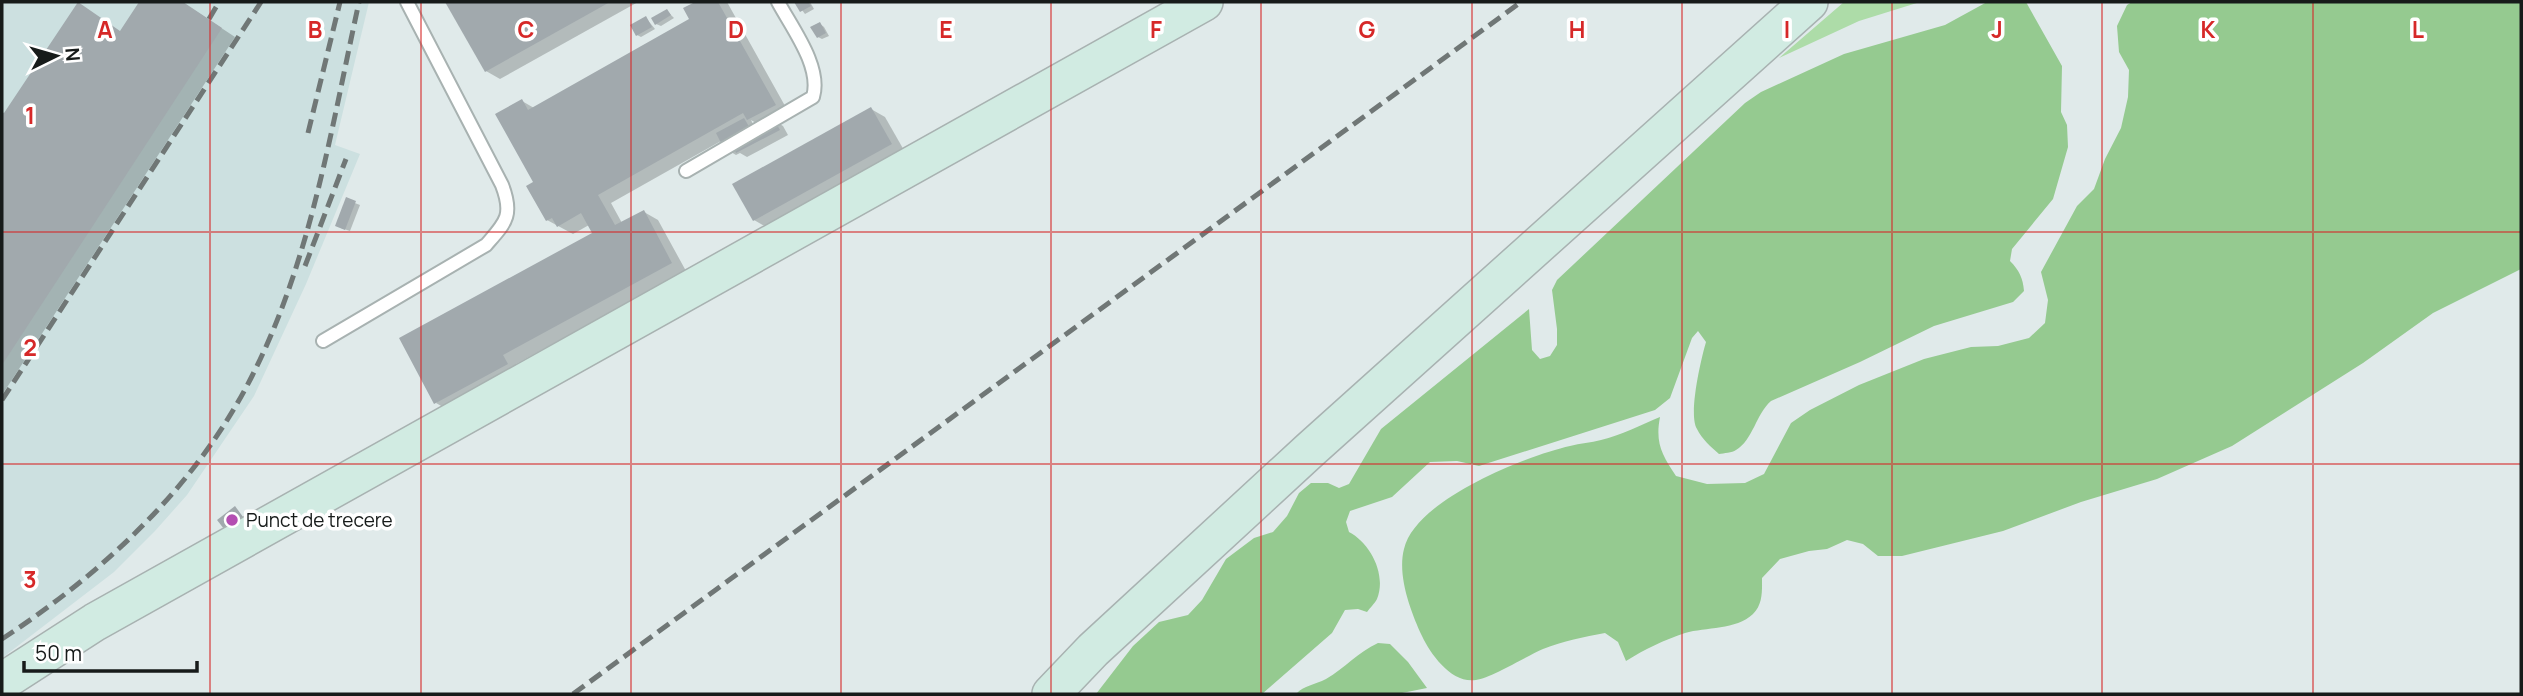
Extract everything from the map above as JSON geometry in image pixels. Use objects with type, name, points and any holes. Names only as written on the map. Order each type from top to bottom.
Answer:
[{"type":"street","points":[[2,682],[95,622],[1203,2]]},
{"type":"street","points":[[1051,694],[1093,650],[1310,450],[1809,2]]},
{"type":"lane","points":[[323,341],[486,245],[506,222],[508,202],[502,186],[407,2]]},
{"type":"lane","points":[[687,171],[813,97],[816,86],[813,67],[778,2]]},
{"type":"shaded area","points":[[2,2],[369,2],[335,145],[360,154],[306,284],[254,396],[187,495],[155,531],[114,572],[2,658]]},
{"type":"green space","points":[[1844,2],[1920,2],[1859,21],[1779,58]]},
{"type":"green space","points":[[1987,2],[2026,2],[2062,66],[2061,112],[2067,125],[2068,147],[2053,199],[2012,249],[2010,261],[2020,274],[2024,291],[2013,302],[1934,326],[1771,401],[1742,446],[1732,452],[1719,454],[1701,436],[1695,422],[1696,387],[1706,342],[1698,331],[1692,338],[1670,398],[1655,410],[1479,466],[1457,461],[1430,462],[1392,497],[1350,511],[1346,522],[1349,532],[1364,544],[1375,560],[1380,580],[1377,599],[1367,612],[1358,609],[1345,610],[1332,633],[1262,694],[1096,694],[1133,646],[1159,622],[1188,615],[1202,600],[1226,559],[1254,538],[1273,532],[1287,516],[1299,493],[1311,483],[1328,483],[1339,488],[1349,484],[1381,429],[1529,309],[1532,350],[1540,359],[1550,356],[1557,345],[1552,290],[1557,280],[1745,103],[1761,92],[1844,54],[1945,25]]},
{"type":"green space","points":[[2132,2],[2521,2],[2521,269],[2433,313],[2363,363],[2232,446],[2157,479],[2081,502],[2003,531],[1902,556],[1878,556],[1863,544],[1847,540],[1827,549],[1780,559],[1762,578],[1759,606],[1746,619],[1730,625],[1685,633],[1626,661],[1618,642],[1605,633],[1551,646],[1476,680],[1459,677],[1443,667],[1426,644],[1418,626],[1404,582],[1402,560],[1412,531],[1428,514],[1474,483],[1527,459],[1608,438],[1660,417],[1658,434],[1661,448],[1676,476],[1707,484],[1745,483],[1764,474],[1791,423],[1810,410],[1859,385],[1924,359],[1971,347],[1998,346],[2029,338],[2045,323],[2048,300],[2041,272],[2077,206],[2094,189],[2121,128],[2128,97],[2129,70],[2119,52],[2117,26],[2127,5]]},
{"type":"green space","points":[[1378,643],[1390,644],[1408,662],[1427,688],[1397,694],[1296,694],[1326,679]]},
{"type":"building","points":[[78,2],[120,31],[139,2],[183,2],[222,28],[2,365],[2,112],[4,113]]},
{"type":"building","points":[[445,2],[610,2],[485,72]]},
{"type":"building","points":[[695,2],[718,2],[776,105],[747,120],[743,113],[598,195],[615,225],[644,210],[672,263],[503,355],[508,364],[434,404],[399,338],[592,233],[581,213],[557,227],[552,218],[546,221],[526,186],[533,182],[495,114],[522,99],[528,110],[689,19],[683,8]]},
{"type":"building","points":[[794,2],[808,2],[811,6],[800,12]]},
{"type":"building","points":[[667,9],[671,15],[655,25],[651,18]]},
{"type":"building","points":[[646,16],[652,27],[636,36],[630,25]]},
{"type":"building","points":[[820,22],[826,33],[817,38],[810,27]]},
{"type":"building","points":[[871,107],[892,144],[753,221],[732,184]]},
{"type":"building","points":[[744,118],[751,130],[773,118],[780,130],[736,153],[733,146],[725,151],[716,133]]},
{"type":"building","points":[[346,197],[356,201],[345,230],[335,226]]},
{"type":"building","name":"Punct de trecere","points":[[235,506],[246,521],[228,534],[217,520]]},
{"type":"railway","points":[[209,19],[219,2]]},
{"type":"railway","points":[[2,400],[261,2]]},
{"type":"railway","points":[[308,133],[340,2]]},
{"type":"railway","points":[[2,639],[78,584],[147,521],[179,486],[234,410],[275,325],[306,235],[359,2]]},
{"type":"railway","points":[[573,694],[1521,2]]},
{"type":"railway","points":[[305,266],[346,159]]},
{"type":"place","name":"Punct de trecere","points":[[232,520]]}]
